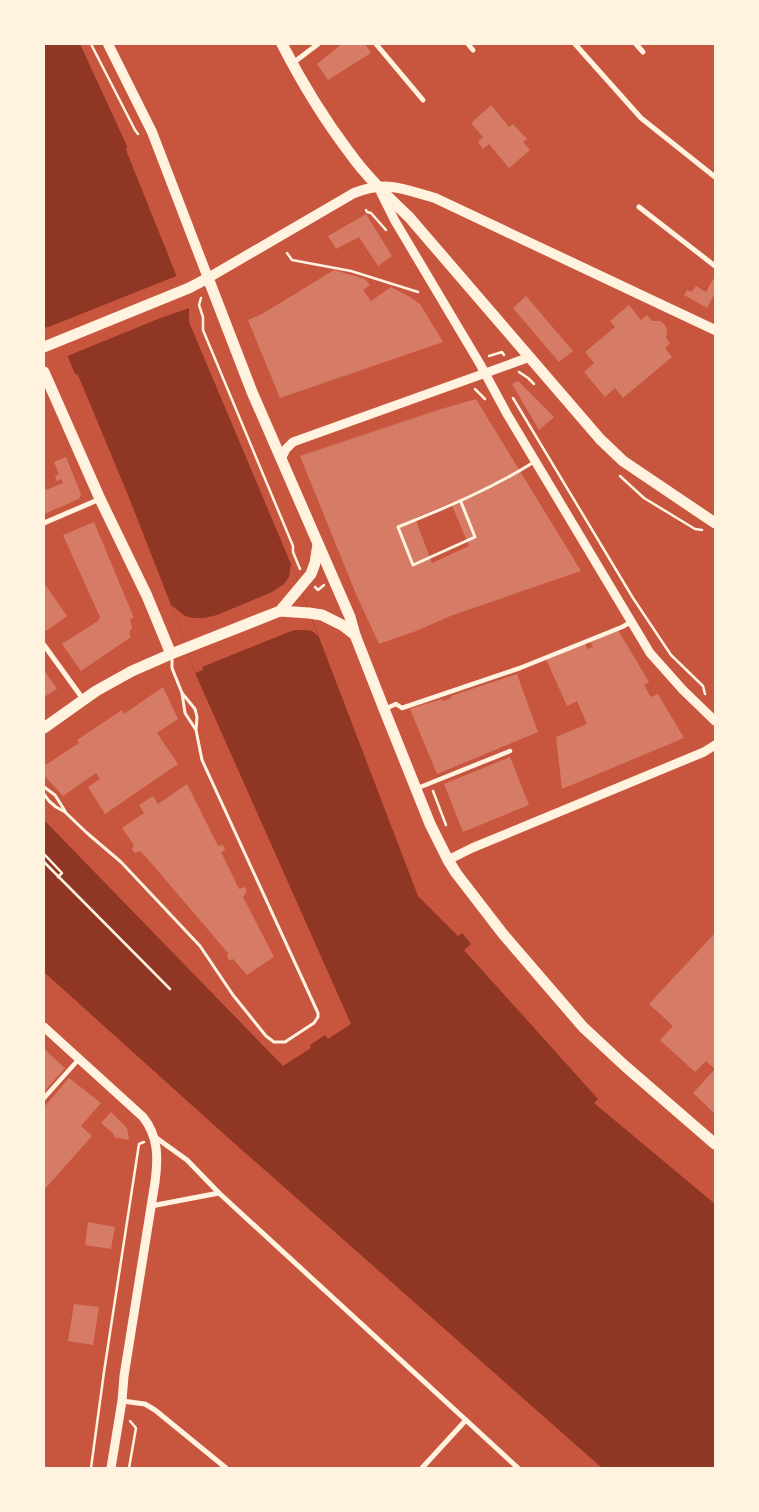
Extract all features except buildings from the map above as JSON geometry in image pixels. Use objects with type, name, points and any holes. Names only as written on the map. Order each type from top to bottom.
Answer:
[{"type":"highway","points":[[282,44],[292,64],[350,153],[378,186],[409,217],[600,439],[623,461],[715,522]]},
{"type":"highway","points":[[48,345],[187,289],[208,278],[249,385],[350,617],[355,635],[430,824],[448,860],[502,934],[583,1027],[715,1144]]},
{"type":"highway","points":[[44,372],[100,499],[147,596],[171,654]]},
{"type":"highway","points":[[280,612],[311,574],[318,544]]},
{"type":"highway","points":[[44,728],[83,700],[132,671],[280,612],[312,613],[322,616],[342,625],[355,635]]},
{"type":"main road","points":[[108,44],[152,132],[208,278],[354,194],[378,186],[387,186],[435,198],[715,330]]},
{"type":"street","points":[[292,64],[318,44]]},
{"type":"street","points":[[376,44],[423,100]]},
{"type":"street","points":[[468,44],[473,50]]},
{"type":"street","points":[[575,44],[641,118],[715,177]]},
{"type":"street","points":[[636,44],[643,52]]},
{"type":"street","points":[[378,186],[395,221],[535,462],[631,622],[655,659],[715,721]]},
{"type":"street","points":[[639,208],[715,266]]},
{"type":"street","points":[[281,459],[293,442],[530,357]]},
{"type":"street","points":[[44,523],[100,499]]},
{"type":"street","points":[[384,709],[396,704],[402,708],[520,668],[631,622]]},
{"type":"street","points":[[44,645],[83,700]]},
{"type":"street","points":[[448,860],[472,848],[704,752],[715,745]]},
{"type":"street","points":[[416,789],[510,751]]},
{"type":"street","points":[[44,1027],[143,1117],[149,1124],[156,1145],[157,1160],[151,1206],[125,1366],[111,1468]]},
{"type":"street","points":[[44,1098],[79,1059]]},
{"type":"street","points":[[154,1137],[188,1160],[219,1193],[518,1468]]},
{"type":"street","points":[[151,1206],[219,1193]]},
{"type":"street","points":[[121,1406],[145,1404],[226,1468]]},
{"type":"street","points":[[422,1468],[466,1420]]},
{"type":"lane","points":[[461,502],[476,537],[413,565],[398,527],[461,502],[535,462]]},
{"type":"lane","points":[[171,654],[172,668],[182,693],[185,713],[196,730]]},
{"type":"lane","points":[[44,794],[56,807],[65,812],[121,862],[200,946],[234,995],[266,1036],[274,1042],[286,1042],[314,1022],[318,1017],[318,1013],[202,760],[196,730],[197,717],[195,708],[182,693]]},
{"type":"lane","points":[[44,787],[56,794],[65,812]]},
{"type":"path","points":[[366,210],[384,228]]},
{"type":"path","points":[[286,253],[292,260],[351,271],[418,292]]},
{"type":"path","points":[[208,278],[199,305],[203,317],[203,330],[292,546],[298,568]]},
{"type":"path","points":[[482,359],[502,352]]},
{"type":"path","points":[[521,374],[536,386]]},
{"type":"path","points":[[474,387],[484,399]]},
{"type":"path","points":[[511,395],[633,598],[671,654],[703,686]]},
{"type":"path","points":[[44,854],[62,873],[58,877]]},
{"type":"path","points":[[44,862],[170,989]]},
{"type":"path","points":[[92,1468],[139,1144],[154,1137]]},
{"type":"path","points":[[121,1406],[136,1428],[130,1468]]},
{"type":"shaded area","points":[[44,44],[80,44],[127,146],[126,150],[189,307],[189,322],[291,564],[418,896],[458,936],[462,933],[471,944],[464,950],[598,1099],[594,1103],[715,1204],[715,1468],[602,1468],[225,1135],[44,972],[44,820],[283,1066],[311,1048],[310,1045],[325,1035],[328,1039],[351,1024],[195,673],[128,495],[78,375],[75,374],[55,325],[44,328]]},
{"type":"pier","points":[[179,275],[192,307],[65,357],[53,328],[47,330],[46,328]]},
{"type":"pier","points":[[291,564],[318,636],[312,631],[294,630],[202,667],[203,670],[195,673],[171,605],[185,616],[193,618],[217,615],[272,592],[284,584],[289,577]]}]
